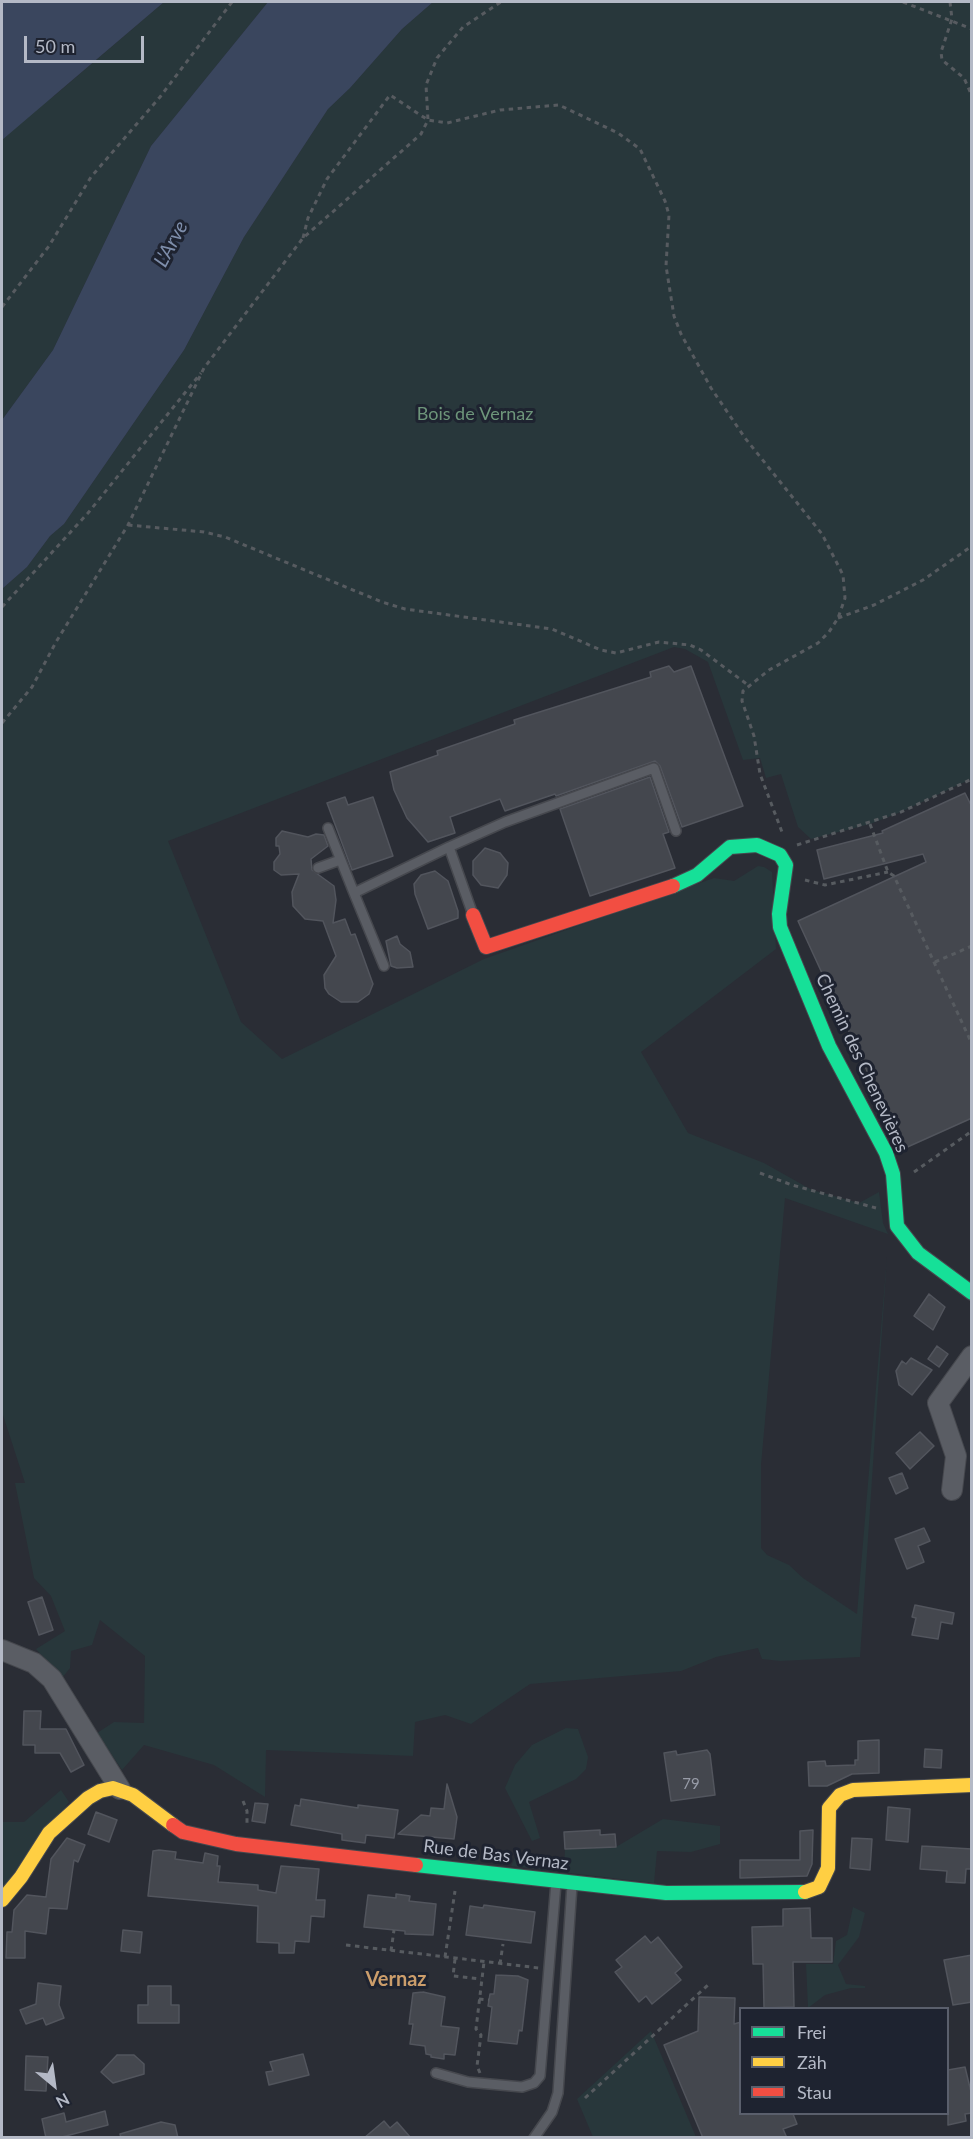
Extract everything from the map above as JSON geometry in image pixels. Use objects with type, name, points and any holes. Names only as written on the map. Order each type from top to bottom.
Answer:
[{"type":"street","points":[[473,915],[486,947],[681,883],[697,875],[730,847],[757,844],[780,855]]},
{"type":"street","name":"Chemin des Chenevières","points":[[780,855],[786,865],[779,914],[783,935],[829,1046],[886,1153],[895,1190],[894,1215]]},
{"type":"street","points":[[894,1215],[909,1245],[972,1293]]},
{"type":"street","points":[[952,1490],[956,1456],[938,1403],[972,1356]]},
{"type":"street","points":[[2,1650],[34,1663],[52,1679],[120,1789]]},
{"type":"street","name":"Rue de Bas Vernaz","points":[[120,1789],[141,1800],[174,1827],[197,1836],[236,1844],[681,1894],[811,1892],[819,1887],[827,1875],[828,1815],[831,1803],[840,1795],[853,1790],[972,1785]]},
{"type":"street","points":[[2,1900],[21,1877],[38,1848],[59,1825],[94,1794],[107,1789],[120,1789]]},
{"type":"lane","points":[[354,893],[505,822],[654,768],[676,831]]},
{"type":"lane","points":[[328,828],[384,966]]},
{"type":"lane","points":[[449,847],[473,915]]},
{"type":"lane","points":[[318,868],[340,860]]},
{"type":"lane","points":[[436,2073],[483,2083],[522,2086],[534,2083],[540,2076],[556,1880]]},
{"type":"lane","points":[[534,2138],[552,2112],[558,2093],[572,1882]]},
{"type":"path","points":[[2,307],[49,246],[91,177],[160,97],[232,2]]},
{"type":"path","points":[[2,607],[88,513],[204,368],[303,238],[421,134],[428,120],[426,85],[437,58],[463,27],[501,2]]},
{"type":"path","points":[[903,2],[952,19],[972,29]]},
{"type":"path","points":[[950,2],[952,19],[941,52],[942,60],[964,78],[972,96]]},
{"type":"path","points":[[303,238],[308,218],[327,179],[390,95],[428,120],[447,123],[500,110],[559,105],[618,133],[640,149],[665,201],[669,215],[666,266],[674,316],[681,334],[711,388],[745,438],[822,534],[837,559],[845,587],[838,618],[818,643],[769,670],[743,691],[742,701],[754,736],[760,774],[782,831]]},
{"type":"path","points":[[2,723],[32,687],[56,642],[128,525],[204,368]]},
{"type":"path","points":[[128,525],[204,532],[225,537],[382,602],[405,609],[552,629],[601,650],[616,653],[659,642],[690,645],[701,650],[749,685]]},
{"type":"path","points":[[838,618],[874,605],[923,580],[972,546]]},
{"type":"path","points":[[780,855],[800,843],[870,824],[972,778]]},
{"type":"path","points":[[870,824],[888,872],[894,876],[972,1044]]},
{"type":"path","points":[[786,875],[825,885],[888,872]]},
{"type":"path","points":[[935,962],[972,946]]},
{"type":"path","points":[[895,1190],[925,1163],[972,1131]]},
{"type":"path","points":[[760,1173],[792,1185],[871,1206],[894,1215]]},
{"type":"path","points":[[445,1957],[459,1868]]},
{"type":"path","points":[[392,1951],[394,1930]]},
{"type":"path","points":[[500,1964],[503,1944]]},
{"type":"path","points":[[346,1945],[549,1970]]},
{"type":"path","points":[[455,1958],[453,1976],[482,1979]]},
{"type":"path","points":[[483,2083],[477,2066],[481,2035],[476,2029],[484,1962]]},
{"type":"path","points":[[585,2098],[708,1985]]},
{"type":"path","points":[[479,1999],[489,2000]]},
{"type":"green space","points":[[164,2],[268,2],[151,146],[53,350],[2,420],[2,122],[54,96]]},
{"type":"green space","name":"Bois de Vernaz","points":[[433,2],[971,2],[971,779],[870,824],[811,839],[798,827],[781,774],[766,778],[760,758],[743,760],[708,662],[685,649],[674,647],[168,841],[241,1022],[282,1059],[484,959],[714,878],[734,881],[758,866],[764,867],[772,872],[776,949],[641,1052],[688,1133],[764,1163],[812,1190],[859,1203],[879,1192],[883,1223],[888,1234],[785,1198],[761,1465],[761,1548],[767,1555],[789,1565],[803,1578],[857,1614],[887,1257],[860,1657],[780,1661],[762,1659],[758,1648],[716,1657],[681,1671],[530,1684],[471,1724],[445,1715],[415,1722],[413,1756],[266,1750],[265,1797],[214,1765],[144,1745],[122,1770],[97,1733],[114,1722],[144,1723],[145,1656],[100,1620],[92,1645],[71,1651],[70,1668],[62,1678],[36,1649],[65,1631],[51,1596],[34,1578],[15,1483],[25,1483],[2,1412],[2,589],[27,567],[50,536],[64,524],[184,350],[244,237],[328,109],[350,88],[402,29]]},
{"type":"green space","points":[[566,1728],[578,1729],[588,1757],[586,1769],[576,1779],[529,1802],[540,1838],[532,1841],[505,1788],[515,1765],[532,1745]]},
{"type":"green space","points":[[61,1790],[69,1802],[2,1891],[2,1822],[24,1822]]},
{"type":"green space","points":[[663,1819],[720,1826],[720,1844],[691,1852],[657,1851],[654,1883],[511,1866],[517,1853],[564,1867],[565,1849],[616,1847]]},
{"type":"green space","points":[[853,1907],[865,1913],[859,1937],[838,1965],[846,1984],[865,1986],[865,1988],[851,1988],[825,1995],[808,2007],[806,1964],[833,1964],[836,1941],[847,1935]]},
{"type":"green space","points":[[651,2031],[696,2137],[593,2137],[577,2099]]},
{"type":"water","points":[[2,2],[164,2],[2,140]]},
{"type":"water","name":"L'Arve","points":[[268,2],[433,2],[402,29],[350,88],[328,109],[244,237],[184,350],[64,524],[50,536],[27,567],[2,589],[2,420],[53,350],[151,146]]},
{"type":"building","points":[[669,666],[674,672],[691,666],[743,806],[682,827],[660,766],[655,761],[556,796],[555,794],[505,811],[500,799],[450,817],[455,833],[428,842],[407,818],[394,790],[390,772],[438,755],[437,751],[515,724],[514,720],[651,677],[650,672]]},
{"type":"building","points":[[650,777],[669,832],[663,834],[675,868],[590,896],[560,809]]},
{"type":"building","points":[[965,793],[972,807],[972,1118],[903,1149],[798,921],[926,862],[923,854],[824,879],[817,850],[883,833],[882,831]]},
{"type":"building","points":[[345,797],[348,805],[373,797],[393,856],[352,870],[327,803]]},
{"type":"building","points":[[282,831],[308,837],[316,834],[324,835],[328,846],[311,859],[312,870],[334,886],[336,900],[333,923],[345,919],[351,935],[355,934],[373,984],[369,994],[358,1002],[341,1002],[329,994],[325,988],[324,975],[336,956],[323,921],[305,919],[293,906],[292,892],[299,874],[281,875],[274,870],[274,862],[280,854],[279,846],[276,846],[276,838]]},
{"type":"building","points":[[485,848],[500,853],[508,863],[507,875],[498,888],[481,885],[473,875],[473,861]]},
{"type":"building","points":[[435,871],[448,881],[458,911],[458,918],[428,929],[415,894],[414,884],[421,875]]},
{"type":"building","points":[[397,936],[400,944],[410,952],[413,967],[391,966],[386,941]]},
{"type":"building","points":[[929,1294],[945,1307],[933,1330],[914,1316]]},
{"type":"building","points":[[937,1346],[948,1354],[939,1367],[928,1359]]},
{"type":"building","points":[[911,1358],[932,1370],[912,1395],[899,1385],[896,1371],[902,1361],[906,1364]]},
{"type":"building","points":[[920,1432],[934,1446],[910,1469],[896,1453]]},
{"type":"building","points":[[902,1473],[908,1488],[896,1494],[889,1478]]},
{"type":"building","points":[[924,1528],[930,1541],[918,1546],[924,1562],[907,1569],[895,1539]]},
{"type":"building","points":[[42,1597],[53,1630],[39,1635],[28,1602]]},
{"type":"building","points":[[915,1605],[954,1613],[952,1624],[941,1622],[938,1639],[912,1635],[916,1618],[912,1617]]},
{"type":"building","points":[[24,1711],[41,1711],[40,1729],[66,1729],[84,1765],[71,1772],[60,1753],[35,1753],[35,1745],[23,1745]]},
{"type":"building","points":[[879,1740],[879,1773],[852,1774],[827,1786],[809,1786],[808,1762],[825,1761],[826,1766],[855,1765],[855,1760],[858,1760],[858,1741]]},
{"type":"building","points":[[925,1749],[942,1750],[941,1768],[924,1767]]},
{"type":"building","points":[[707,1750],[710,1754],[715,1795],[671,1801],[664,1753],[676,1751],[677,1755]]},
{"type":"building","points":[[447,1784],[457,1817],[454,1839],[398,1834],[421,1815],[430,1816],[431,1808],[444,1809]]},
{"type":"building","points":[[301,1799],[358,1808],[358,1805],[398,1810],[394,1838],[366,1835],[365,1843],[342,1840],[342,1834],[291,1825],[295,1805],[300,1806]]},
{"type":"building","points":[[255,1803],[268,1804],[265,1823],[252,1821]]},
{"type":"building","points":[[888,1807],[910,1809],[908,1842],[886,1840]]},
{"type":"building","points":[[96,1812],[117,1820],[109,1842],[88,1834]]},
{"type":"building","points":[[600,1830],[600,1835],[615,1834],[616,1847],[565,1849],[564,1832]]},
{"type":"building","points":[[813,1830],[812,1864],[807,1876],[740,1878],[740,1860],[800,1860],[800,1831]]},
{"type":"building","points":[[67,1838],[85,1845],[78,1862],[74,1860],[67,1909],[49,1908],[46,1934],[25,1931],[25,1958],[6,1958],[7,1932],[12,1932],[14,1910],[27,1895],[46,1897],[51,1859]]},
{"type":"building","points":[[852,1838],[872,1839],[870,1870],[850,1868]]},
{"type":"building","points":[[922,1846],[972,1849],[971,1869],[966,1869],[965,1883],[946,1882],[947,1871],[920,1869]]},
{"type":"building","points":[[153,1851],[176,1852],[175,1859],[203,1863],[205,1853],[218,1856],[217,1866],[220,1866],[218,1882],[258,1885],[258,1890],[276,1893],[281,1866],[319,1869],[316,1900],[325,1900],[324,1917],[311,1916],[309,1942],[295,1941],[294,1953],[279,1953],[279,1943],[257,1942],[258,1906],[148,1896]]},
{"type":"building","points":[[396,1894],[410,1896],[409,1901],[436,1904],[433,1935],[405,1934],[405,1931],[364,1927],[368,1895],[396,1898]]},
{"type":"building","points":[[484,1905],[535,1912],[531,1943],[466,1935],[470,1906],[483,1908]]},
{"type":"building","points":[[810,1908],[811,1938],[832,1938],[832,1962],[793,1962],[794,2007],[764,2007],[763,1964],[753,1964],[752,1927],[783,1926],[783,1909]]},
{"type":"building","points":[[123,1930],[142,1932],[140,1953],[121,1951]]},
{"type":"building","points":[[645,1936],[651,1943],[658,1937],[682,1967],[675,1973],[681,1980],[652,2004],[646,1996],[639,2002],[615,1972],[622,1967],[616,1960]]},
{"type":"building","points":[[972,1955],[972,2002],[953,2005],[944,1960]]},
{"type":"building","points":[[496,1975],[518,1976],[528,1980],[522,2031],[519,2030],[517,2044],[488,2041],[492,2007],[488,2006],[490,1994],[494,1994]]},
{"type":"building","points":[[38,1983],[61,1986],[59,2005],[64,2018],[46,2025],[43,2018],[26,2024],[20,2010],[36,2004]]},
{"type":"building","points":[[148,1986],[171,1986],[171,2005],[179,2005],[179,2023],[138,2023],[138,2005],[148,2005]]},
{"type":"building","points":[[423,1992],[445,1997],[441,2026],[459,2028],[455,2055],[444,2054],[444,2059],[431,2057],[426,2054],[425,2046],[410,2044],[413,2024],[409,2024],[413,1993]]},
{"type":"building","points":[[699,1997],[735,1998],[734,2024],[739,2023],[739,2115],[793,2115],[797,2124],[783,2129],[787,2138],[703,2138],[664,2045],[698,2031]]},
{"type":"building","points":[[303,2054],[309,2075],[269,2085],[266,2072],[273,2071],[270,2062]]},
{"type":"building","points":[[117,2055],[134,2055],[144,2064],[144,2074],[113,2083],[101,2072]]},
{"type":"building","points":[[26,2056],[48,2057],[46,2091],[25,2090]]},
{"type":"building","points":[[965,2067],[972,2096],[972,2113],[965,2114],[966,2121],[948,2125],[949,2115],[949,2070]]},
{"type":"building","points":[[105,2111],[108,2125],[58,2138],[46,2138],[42,2119],[64,2113],[66,2122]]},
{"type":"building","points":[[384,2121],[390,2128],[397,2122],[411,2138],[364,2138]]},
{"type":"building","points":[[161,2122],[175,2125],[178,2138],[121,2138],[120,2134]]},
{"type":"traffic: fast","points":[[673,886],[697,875],[730,847],[757,845],[780,855],[786,865],[779,914],[780,927],[829,1046],[886,1153],[893,1174],[897,1226],[918,1253],[972,1293]]},
{"type":"traffic: fast","points":[[416,1865],[666,1893],[805,1892]]},
{"type":"traffic: slow","points":[[805,1892],[819,1887],[828,1868],[829,1808],[840,1795],[853,1790],[972,1785]]},
{"type":"traffic: slow","points":[[2,1900],[21,1877],[49,1833],[88,1798],[100,1791],[113,1788],[133,1795],[173,1825]]},
{"type":"traffic: jam","points":[[473,915],[486,947],[673,886]]},
{"type":"traffic: jam","points":[[173,1825],[183,1832],[236,1844],[416,1865]]},
{"type":"district","name":"Vernaz","points":[[396,1980]]}]
